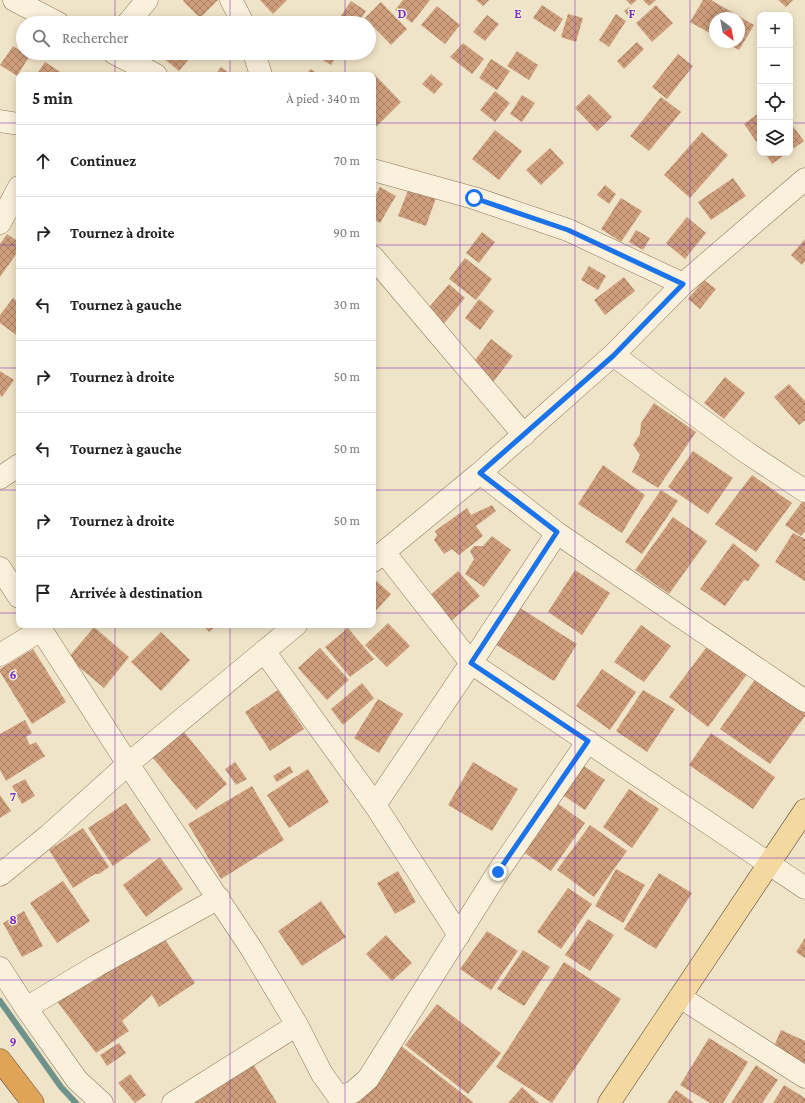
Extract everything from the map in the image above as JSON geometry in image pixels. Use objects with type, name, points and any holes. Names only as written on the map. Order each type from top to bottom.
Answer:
[{"type":"highway","points":[[0,1060],[33,1103]]},
{"type":"main road","points":[[609,1103],[805,810]]},
{"type":"street","points":[[14,0],[45,16]]},
{"type":"street","points":[[134,16],[147,0]]},
{"type":"street","points":[[231,0],[239,16]]},
{"type":"street","points":[[127,60],[150,72]]},
{"type":"street","points":[[256,60],[260,72]]},
{"type":"street","points":[[0,121],[16,124]]},
{"type":"street","points":[[376,171],[474,198],[568,230],[683,284]]},
{"type":"street","points":[[805,179],[683,284],[613,356],[524,435],[378,556],[471,663],[805,888]]},
{"type":"street","points":[[0,223],[16,193]]},
{"type":"street","points":[[376,261],[524,435]]},
{"type":"street","points":[[613,356],[746,452],[805,490]]},
{"type":"street","points":[[0,478],[16,467]]},
{"type":"street","points":[[480,473],[557,532],[805,701]]},
{"type":"street","points":[[376,805],[557,532]]},
{"type":"street","points":[[0,568],[16,592]]},
{"type":"street","points":[[0,656],[38,628]]},
{"type":"street","points":[[40,628],[128,764],[251,948],[297,1024],[322,1074],[341,1100],[368,1079],[498,872],[588,741]]},
{"type":"street","points":[[0,875],[49,835],[128,764],[292,628]]},
{"type":"street","points":[[264,651],[376,805],[459,935]]},
{"type":"street","points":[[26,1008],[98,965],[218,898]]},
{"type":"street","points":[[0,968],[26,1008],[78,1080],[102,1103]]},
{"type":"street","points":[[680,997],[805,1077]]},
{"type":"street","points":[[173,1103],[297,1024]]},
{"type":"building","points":[[218,0],[202,16],[198,16],[183,1]]},
{"type":"building","points":[[260,0],[287,0],[273,14]]},
{"type":"building","points":[[403,0],[430,0],[412,23],[395,10]]},
{"type":"building","points":[[476,0],[489,0],[483,6]]},
{"type":"building","points":[[626,0],[637,0],[631,5]]},
{"type":"building","points":[[643,0],[656,0],[649,6]]},
{"type":"building","points":[[703,0],[711,0],[732,12],[709,12],[709,33],[690,22]]},
{"type":"building","points":[[778,0],[793,0],[786,7]]},
{"type":"building","points":[[351,1],[366,11],[363,16],[341,16]]},
{"type":"building","points":[[381,2],[407,29],[391,45],[376,29],[376,16],[367,16]]},
{"type":"building","points":[[542,5],[563,19],[555,32],[533,18]]},
{"type":"building","points":[[656,5],[673,23],[652,42],[636,23]]},
{"type":"building","points":[[437,6],[460,25],[445,44],[421,25]]},
{"type":"building","points":[[629,7],[635,15],[631,19],[624,11]]},
{"type":"building","points":[[568,14],[583,18],[576,42],[561,37]]},
{"type":"building","points":[[616,14],[626,21],[609,47],[599,40]]},
{"type":"building","points":[[487,15],[499,24],[485,41],[473,32]]},
{"type":"building","points":[[745,20],[754,25],[745,40]]},
{"type":"building","points":[[637,42],[644,49],[624,69],[617,61]]},
{"type":"building","points":[[463,43],[484,59],[472,74],[450,57]]},
{"type":"building","points":[[13,46],[16,48],[16,60],[27,60],[20,72],[16,72],[16,75],[0,65]]},
{"type":"building","points":[[517,51],[538,65],[529,80],[507,66]]},
{"type":"building","points":[[678,54],[693,66],[667,99],[652,87]]},
{"type":"building","points":[[491,59],[510,71],[497,90],[479,78]]},
{"type":"building","points":[[166,60],[188,60],[179,71]]},
{"type":"building","points":[[323,60],[334,60],[331,65]]},
{"type":"building","points":[[45,62],[60,72],[38,72]]},
{"type":"building","points":[[221,67],[228,72],[217,72]]},
{"type":"building","points":[[311,69],[315,72],[308,72]]},
{"type":"building","points":[[431,74],[443,84],[434,94],[422,84]]},
{"type":"building","points":[[376,76],[401,102],[376,127]]},
{"type":"building","points":[[495,91],[510,103],[495,122],[480,110]]},
{"type":"building","points":[[589,94],[612,117],[597,131],[575,108]]},
{"type":"building","points":[[522,95],[535,103],[522,122],[510,114]]},
{"type":"building","points":[[661,97],[681,112],[649,151],[630,136]]},
{"type":"building","points":[[757,114],[757,143],[744,124]]},
{"type":"building","points":[[793,126],[804,141],[793,149]]},
{"type":"building","points":[[495,130],[522,151],[499,180],[472,159]]},
{"type":"building","points":[[702,132],[728,155],[690,198],[664,175]]},
{"type":"building","points":[[550,148],[564,163],[541,185],[526,170]]},
{"type":"building","points":[[767,156],[783,156],[772,164]]},
{"type":"building","points":[[733,178],[746,196],[711,220],[698,202]]},
{"type":"building","points":[[605,185],[616,194],[609,204],[597,195]]},
{"type":"building","points":[[380,187],[396,196],[380,223],[376,221],[376,194]]},
{"type":"building","points":[[409,188],[436,198],[426,226],[398,216]]},
{"type":"building","points":[[621,198],[642,211],[621,242],[601,229]]},
{"type":"building","points":[[687,217],[706,233],[685,259],[666,243]]},
{"type":"building","points":[[636,230],[650,238],[643,250],[629,242]]},
{"type":"building","points":[[482,232],[495,242],[479,263],[466,253]]},
{"type":"building","points":[[7,234],[16,240],[16,254],[0,277],[0,244]]},
{"type":"building","points":[[805,239],[805,261],[802,265],[791,255]]},
{"type":"building","points":[[465,258],[492,279],[476,300],[449,279]]},
{"type":"building","points":[[589,266],[606,276],[598,290],[581,280]]},
{"type":"building","points":[[624,277],[635,291],[605,315],[594,300]]},
{"type":"building","points":[[704,280],[716,289],[700,309],[688,299]]},
{"type":"building","points":[[449,284],[465,298],[442,326],[425,312]]},
{"type":"building","points":[[13,298],[16,300],[16,335],[0,323],[0,315]]},
{"type":"building","points":[[479,299],[494,311],[480,330],[465,318]]},
{"type":"building","points":[[491,339],[513,356],[491,385],[469,368]]},
{"type":"building","points":[[0,371],[14,380],[2,397],[0,395]]},
{"type":"building","points":[[725,377],[745,393],[724,419],[704,403]]},
{"type":"building","points":[[789,384],[805,401],[805,420],[799,425],[774,397]]},
{"type":"building","points":[[654,403],[696,432],[658,488],[632,472],[640,455],[633,445],[640,434],[641,423]]},
{"type":"building","points":[[693,451],[733,478],[708,514],[668,487]]},
{"type":"building","points":[[603,465],[645,495],[622,533],[578,504]]},
{"type":"building","points":[[752,475],[792,503],[756,552],[715,524]]},
{"type":"building","points":[[661,490],[678,501],[642,554],[625,542]]},
{"type":"building","points":[[805,498],[805,531],[801,536],[785,525]]},
{"type":"building","points":[[492,505],[496,511],[476,526],[483,536],[459,555],[452,549],[444,554],[434,540],[437,535],[435,531],[467,508],[471,515]]},
{"type":"building","points":[[673,517],[707,541],[669,594],[635,570]]},
{"type":"building","points":[[793,533],[805,539],[805,581],[775,562]]},
{"type":"building","points":[[492,536],[511,550],[484,587],[465,574],[474,559],[470,551],[474,546],[483,546]]},
{"type":"building","points":[[733,543],[760,565],[748,581],[744,580],[725,606],[700,589]]},
{"type":"building","points":[[575,570],[610,593],[582,635],[548,612]]},
{"type":"building","points":[[458,571],[480,596],[451,621],[429,596]]},
{"type":"building","points":[[376,581],[391,594],[376,611]]},
{"type":"building","points":[[517,606],[577,644],[554,681],[493,643]]},
{"type":"building","points":[[388,623],[410,646],[387,667],[365,645]]},
{"type":"building","points":[[641,625],[671,646],[644,682],[614,662]]},
{"type":"building","points":[[93,628],[95,628],[129,657],[104,688],[68,658]]},
{"type":"building","points":[[206,628],[214,628],[209,632]]},
{"type":"building","points":[[348,628],[374,659],[350,677],[325,647]]},
{"type":"building","points":[[161,632],[190,660],[161,691],[131,662]]},
{"type":"building","points":[[709,644],[748,673],[708,727],[669,697]]},
{"type":"building","points":[[320,648],[349,680],[327,700],[298,668]]},
{"type":"building","points":[[33,649],[66,702],[32,724],[0,672],[0,669]]},
{"type":"building","points":[[602,669],[636,692],[610,730],[576,706]]},
{"type":"building","points":[[756,678],[805,713],[805,716],[770,764],[720,729]]},
{"type":"building","points":[[362,683],[374,698],[343,725],[331,709]]},
{"type":"building","points":[[278,690],[304,729],[270,751],[245,712]]},
{"type":"building","points":[[643,690],[675,709],[647,752],[616,731]]},
{"type":"building","points":[[378,699],[403,714],[379,753],[354,738]]},
{"type":"building","points":[[25,720],[32,733],[26,737],[30,745],[36,742],[45,756],[6,781],[0,770],[0,734]]},
{"type":"building","points":[[179,726],[227,784],[196,810],[148,752]]},
{"type":"building","points":[[711,733],[775,777],[753,809],[689,765]]},
{"type":"building","points":[[235,762],[247,779],[236,785],[225,769]]},
{"type":"building","points":[[473,762],[518,789],[492,831],[448,805]]},
{"type":"building","points":[[578,762],[605,780],[585,810],[558,792]]},
{"type":"building","points":[[290,766],[293,772],[277,782],[273,776]]},
{"type":"building","points":[[308,769],[329,802],[289,828],[267,795]]},
{"type":"building","points":[[25,779],[35,796],[22,804],[12,786]]},
{"type":"building","points":[[252,786],[284,840],[221,879],[188,824]]},
{"type":"building","points":[[629,789],[659,809],[632,848],[603,827]]},
{"type":"building","points":[[0,795],[11,811],[0,818]]},
{"type":"building","points":[[126,803],[151,840],[113,866],[88,828]]},
{"type":"building","points":[[557,803],[585,823],[551,871],[522,851]]},
{"type":"building","points":[[590,825],[627,851],[594,897],[557,870]]},
{"type":"building","points":[[83,828],[109,867],[73,888],[49,850]]},
{"type":"building","points":[[160,857],[183,889],[146,917],[123,885]]},
{"type":"building","points":[[616,869],[645,885],[623,923],[595,906]]},
{"type":"building","points":[[398,871],[416,902],[395,914],[377,883]]},
{"type":"building","points":[[659,873],[692,893],[656,949],[624,929]]},
{"type":"building","points":[[63,881],[90,921],[57,943],[30,903]]},
{"type":"building","points":[[568,888],[592,904],[561,949],[537,932]]},
{"type":"building","points":[[321,901],[346,937],[302,966],[278,931]]},
{"type":"building","points":[[24,911],[43,946],[22,957],[3,923]]},
{"type":"building","points":[[588,919],[614,935],[590,971],[565,955]]},
{"type":"building","points":[[487,931],[518,951],[491,990],[460,969]]},
{"type":"building","points":[[161,934],[195,983],[159,1007],[152,995],[122,1021],[129,1031],[96,1053],[53,996]]},
{"type":"building","points":[[386,935],[412,963],[392,981],[366,954]]},
{"type":"building","points":[[805,938],[805,958],[796,952]]},
{"type":"building","points":[[523,950],[550,967],[524,1006],[497,989]]},
{"type":"building","points":[[564,962],[621,999],[552,1103],[496,1067]]},
{"type":"building","points":[[437,1004],[501,1053],[468,1094],[405,1045]]},
{"type":"building","points":[[781,1030],[805,1041],[805,1066],[772,1051]]},
{"type":"building","points":[[709,1038],[748,1062],[723,1103],[710,1103],[680,1085]]},
{"type":"building","points":[[119,1043],[126,1053],[107,1066],[100,1055]]},
{"type":"building","points":[[400,1045],[473,1102],[473,1103],[354,1103]]},
{"type":"building","points":[[252,1062],[277,1103],[180,1103]]},
{"type":"building","points":[[756,1065],[778,1080],[762,1103],[731,1103]]},
{"type":"building","points":[[130,1074],[146,1095],[135,1103],[118,1083]]},
{"type":"building","points":[[784,1085],[805,1098],[805,1103],[773,1103]]},
{"type":"building","points":[[522,1087],[539,1103],[508,1103]]},
{"type":"building","points":[[676,1090],[694,1103],[667,1103]]},
{"type":"waterway","points":[[0,1001],[61,1087],[76,1103]]},
{"type":"route","points":[[474,198],[568,230],[683,284],[613,356],[480,473],[557,532],[471,663],[588,741],[498,872]]}]
